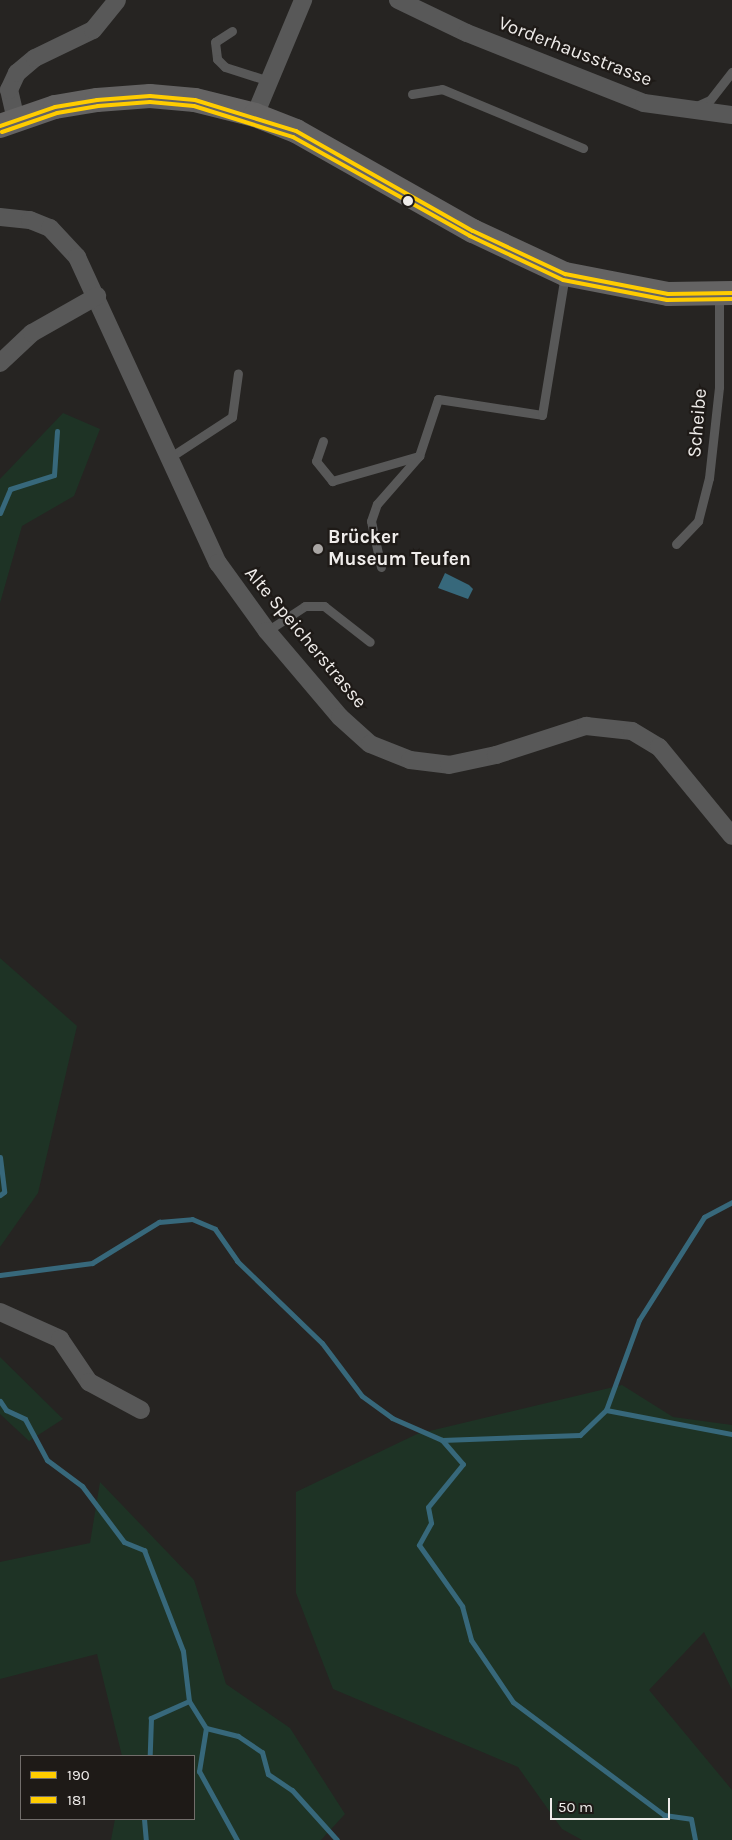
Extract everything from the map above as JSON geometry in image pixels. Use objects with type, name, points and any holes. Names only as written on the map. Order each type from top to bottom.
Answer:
[{"type":"main road","points":[[8,123],[55,107],[150,96],[255,115],[296,131],[473,231],[565,274],[668,294],[726,294]]},
{"type":"street","points":[[8,123],[9,90],[17,73],[35,58],[94,30],[117,0]]},
{"type":"street","points":[[255,115],[303,0]]},
{"type":"street","name":"Vorderhausstrasse","points":[[398,0],[467,33],[644,103],[685,111],[732,115]]},
{"type":"street","name":"Alte Speicherstrasse","points":[[0,217],[30,220],[63,239],[97,296],[218,563],[267,631],[340,717],[370,744],[410,760],[449,765],[496,756],[586,726],[632,731],[659,748],[732,836]]},
{"type":"street","points":[[0,362],[32,333],[97,296]]},
{"type":"street","points":[[0,1312],[60,1339],[89,1382],[141,1410]]},
{"type":"lane","points":[[232,31],[215,42],[217,59],[225,67],[269,81]]},
{"type":"lane","points":[[685,111],[710,100],[732,72]]},
{"type":"lane","points":[[412,94],[442,90],[583,148]]},
{"type":"lane","points":[[381,567],[371,521],[377,504],[419,456],[438,399],[542,415],[565,274]]},
{"type":"lane","name":"Scheibe","points":[[676,544],[698,520],[710,478],[726,294]]},
{"type":"lane","points":[[169,458],[232,416],[238,373]]},
{"type":"lane","points":[[323,441],[316,461],[332,481],[419,456]]},
{"type":"lane","points":[[267,631],[305,606],[324,606],[370,642]]},
{"type":"green space","points":[[63,413],[100,429],[74,496],[22,526],[0,603],[0,479]]},
{"type":"green space","points":[[0,958],[77,1026],[38,1193],[0,1247]]},
{"type":"green space","points":[[0,1357],[63,1419],[29,1441],[0,1414]]},
{"type":"green space","points":[[622,1385],[673,1417],[732,1425],[732,1690],[704,1632],[649,1690],[732,1790],[732,1840],[582,1840],[562,1829],[518,1767],[333,1689],[296,1593],[296,1492],[417,1434]]},
{"type":"green space","points":[[100,1482],[194,1580],[226,1684],[290,1728],[345,1814],[321,1840],[111,1840],[115,1820],[195,1820],[195,1755],[122,1755],[97,1654],[0,1679],[0,1562],[90,1543]]},
{"type":"water","points":[[445,573],[473,589],[468,599],[438,588]]},
{"type":"waterway","points":[[0,513],[10,489],[54,475],[57,431]]},
{"type":"waterway","points":[[0,1157],[4,1192],[0,1195]]},
{"type":"waterway","points":[[0,1275],[92,1263],[159,1222],[192,1219],[215,1229],[237,1261],[322,1343],[362,1396],[392,1418],[442,1440],[580,1435],[606,1410],[639,1320],[704,1217],[732,1202]]},
{"type":"waterway","points":[[0,1401],[6,1410],[25,1419],[47,1460],[82,1486],[124,1542],[144,1550],[183,1651],[189,1701],[151,1718],[150,1755]]},
{"type":"waterway","points":[[606,1410],[732,1434]]},
{"type":"waterway","points":[[442,1440],[463,1464],[428,1507],[431,1523],[419,1545],[462,1606],[471,1640],[513,1702],[664,1815],[691,1819],[695,1840]]},
{"type":"waterway","points":[[189,1701],[206,1728],[199,1771],[237,1840]]},
{"type":"waterway","points":[[206,1728],[238,1736],[262,1752],[268,1774],[292,1790],[337,1840]]},
{"type":"waterway","points":[[144,1820],[146,1840]]},
{"type":"transit line","name":"190","points":[[0,126],[55,107],[97,100],[150,96],[195,100],[296,131],[473,231],[565,274],[668,294],[732,293]]},
{"type":"transit line","name":"181","points":[[2,132],[57,113],[98,106],[150,102],[194,106],[293,137],[470,236],[563,280],[667,300],[732,299]]},
{"type":"place","name":"Brücker Museum Teufen","points":[[318,549]]}]
